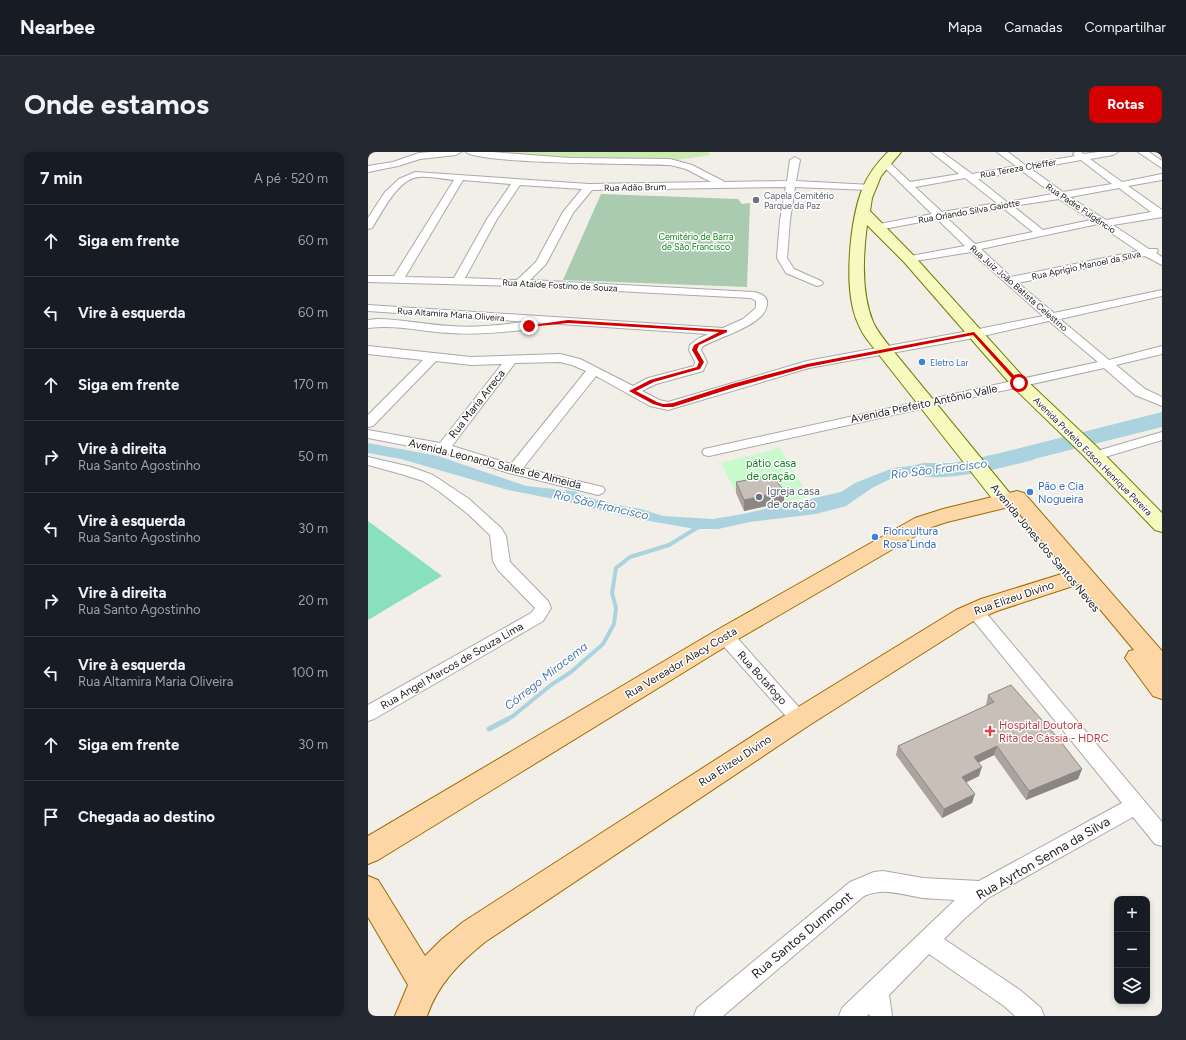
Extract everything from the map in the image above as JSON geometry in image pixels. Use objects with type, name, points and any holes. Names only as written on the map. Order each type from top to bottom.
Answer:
[{"type":"main road","name":"Avenida Jones dos Santos Neves","points":[[895,152],[884,162],[869,187],[862,211],[858,254],[858,298],[862,317],[866,326],[932,402],[1011,500],[1077,577],[1157,666],[1162,689]]},
{"type":"main road","name":"Avenida Prefeito Edson Henrique Pereira","points":[[862,211],[909,259],[1019,383],[1070,431],[1162,525]]},
{"type":"main road","name":"Rua Vereador Alacy Costa","points":[[368,851],[725,636],[922,523],[943,516],[1011,500]]},
{"type":"main road","name":"Rua Elizeu Divino","points":[[412,1016],[424,983],[437,964],[452,949],[474,932],[799,719],[975,611],[1077,577]]},
{"type":"main road","points":[[368,890],[424,983]]},
{"type":"street","points":[[368,169],[395,164],[419,156],[456,152]]},
{"type":"street","points":[[471,152],[545,160],[670,162]]},
{"type":"street","points":[[626,152],[689,167],[724,185]]},
{"type":"street","points":[[936,152],[1041,233]]},
{"type":"street","name":"Rua Padre Fulgêncio","points":[[1002,152],[1060,195],[1162,262]]},
{"type":"street","name":"Rua Tereza Cheffer","points":[[907,185],[1023,168],[1079,155],[1113,152]]},
{"type":"street","points":[[1143,152],[1162,165]]},
{"type":"street","points":[[368,165],[389,155]]},
{"type":"street","points":[[1079,155],[1161,213]]},
{"type":"street","points":[[796,160],[785,220],[782,258],[786,267],[794,274],[817,283]]},
{"type":"street","name":"Rua Juiz João Batista Celestino","points":[[884,162],[973,248],[1010,281],[1140,392],[1153,396],[1162,402]]},
{"type":"street","name":"Rua Adão Brum","points":[[368,226],[402,179],[418,174],[589,187],[791,184],[869,187]]},
{"type":"street","points":[[397,280],[460,177]]},
{"type":"street","name":"Rua Orlando Silva Gaiotte","points":[[878,228],[940,215],[1162,177]]},
{"type":"street","points":[[458,280],[492,219],[517,182]]},
{"type":"street","points":[[520,283],[541,264],[568,212],[589,187]]},
{"type":"street","points":[[909,259],[973,248],[1101,222],[1161,213]]},
{"type":"street","name":"Rua Aprígio Manoel da Silva","points":[[1010,281],[1162,249]]},
{"type":"street","name":"Rua Ataíde Fostino de Souza","points":[[368,279],[458,280],[520,283],[753,296],[761,299],[763,304],[758,315],[750,321],[725,331]]},
{"type":"street","points":[[368,350],[470,361],[549,357],[560,358],[576,362],[594,370],[659,405],[673,405],[734,385],[807,365],[974,334],[1162,293]]},
{"type":"street","name":"Rua Altamira Maria Oliveira","points":[[368,308],[725,331]]},
{"type":"street","points":[[368,324],[396,323],[442,329],[481,330],[568,322]]},
{"type":"street","points":[[632,391],[652,381],[699,368],[701,362],[695,350],[696,345],[725,331]]},
{"type":"street","name":"Avenida Prefeito Antônio Valle","points":[[709,452],[1107,364],[1162,350]]},
{"type":"street","points":[[368,423],[433,357]]},
{"type":"street","name":"Rua Maria Arreca","points":[[443,448],[511,360]]},
{"type":"street","points":[[514,470],[594,370]]},
{"type":"street","name":"Avenida Leonardo Salles de Almeida","points":[[368,434],[443,448],[514,470],[598,490]]},
{"type":"street","points":[[1092,453],[1162,436]]},
{"type":"street","name":"Rua Angel Marcos de Souza Lima","points":[[368,461],[428,478],[451,492],[492,527],[498,536],[501,560],[504,566],[542,605],[543,608],[537,617],[368,714]]},
{"type":"street","points":[[975,611],[1162,837]]},
{"type":"street","name":"Rua Botafogo","points":[[725,636],[799,719]]},
{"type":"street","name":"Rua Ayrton Senna da Silva","points":[[850,1016],[956,912],[981,891],[1136,805]]},
{"type":"street","name":"Rua Santos Dummont","points":[[705,1016],[857,889],[874,882],[883,881],[923,888],[981,891]]},
{"type":"street","points":[[927,940],[1012,998],[1033,1016]]},
{"type":"street","points":[[877,991],[881,1016]]},
{"type":"green space","points":[[480,152],[708,152],[710,155],[665,161],[550,159]]},
{"type":"green space","name":"Cemitério de Barra de São Francisco","points":[[601,194],[738,199],[742,204],[750,203],[747,287],[563,280]]},
{"type":"green space","name":"pátio casa de oração","points":[[780,448],[809,497],[784,502],[774,487],[769,486],[736,493],[721,463]]},
{"type":"green space","points":[[368,521],[442,576],[368,620]]},
{"type":"water","points":[[1162,412],[1162,427],[998,468],[988,456]]},
{"type":"water","points":[[368,443],[438,456],[526,486],[574,491],[587,497],[641,509],[663,516],[713,519],[743,514],[841,492],[855,483],[893,468],[919,465],[933,468],[952,464],[958,471],[933,477],[912,474],[898,475],[872,488],[846,506],[816,514],[750,522],[718,529],[695,529],[627,517],[569,502],[508,490],[401,459],[368,453]]},
{"type":"building","points":[[769,476],[774,477],[784,491],[744,500],[736,482]]},
{"type":"building","points":[[1011,685],[1057,737],[1082,769],[1029,791],[997,746],[974,757],[982,767],[962,777],[975,794],[944,809],[898,746],[994,702],[988,695]]},
{"type":"waterway","name":"Rio São Francisco","points":[[923,470],[953,470],[1025,455]]},
{"type":"waterway","name":"Córrego Miracema","points":[[506,720],[551,685],[571,672],[603,644],[614,624],[616,608],[612,593],[616,568],[630,557],[669,545],[700,526]]},
{"type":"waterway","name":"Córrego Miracema","points":[[489,729],[508,719]]},
{"type":"place","name":"Capela Cemitério Parque da Paz","points":[[756,200]]},
{"type":"place","name":"Eletro Lar","points":[[922,362]]},
{"type":"place","name":"Pão e Cia Nogueira","points":[[1030,492]]},
{"type":"place","name":"Igreja casa de oração","points":[[759,497]]},
{"type":"place","name":"Floricultura Rosa Linda","points":[[875,537]]},
{"type":"place","name":"Hospital Doutora Rita de Cássia - HDRC","points":[[990,731]]},
{"type":"route","points":[[529,326],[568,322],[725,331],[696,345],[695,350],[701,362],[699,368],[652,381],[632,391],[659,405],[673,405],[734,385],[807,365],[974,334],[1019,383]]}]
